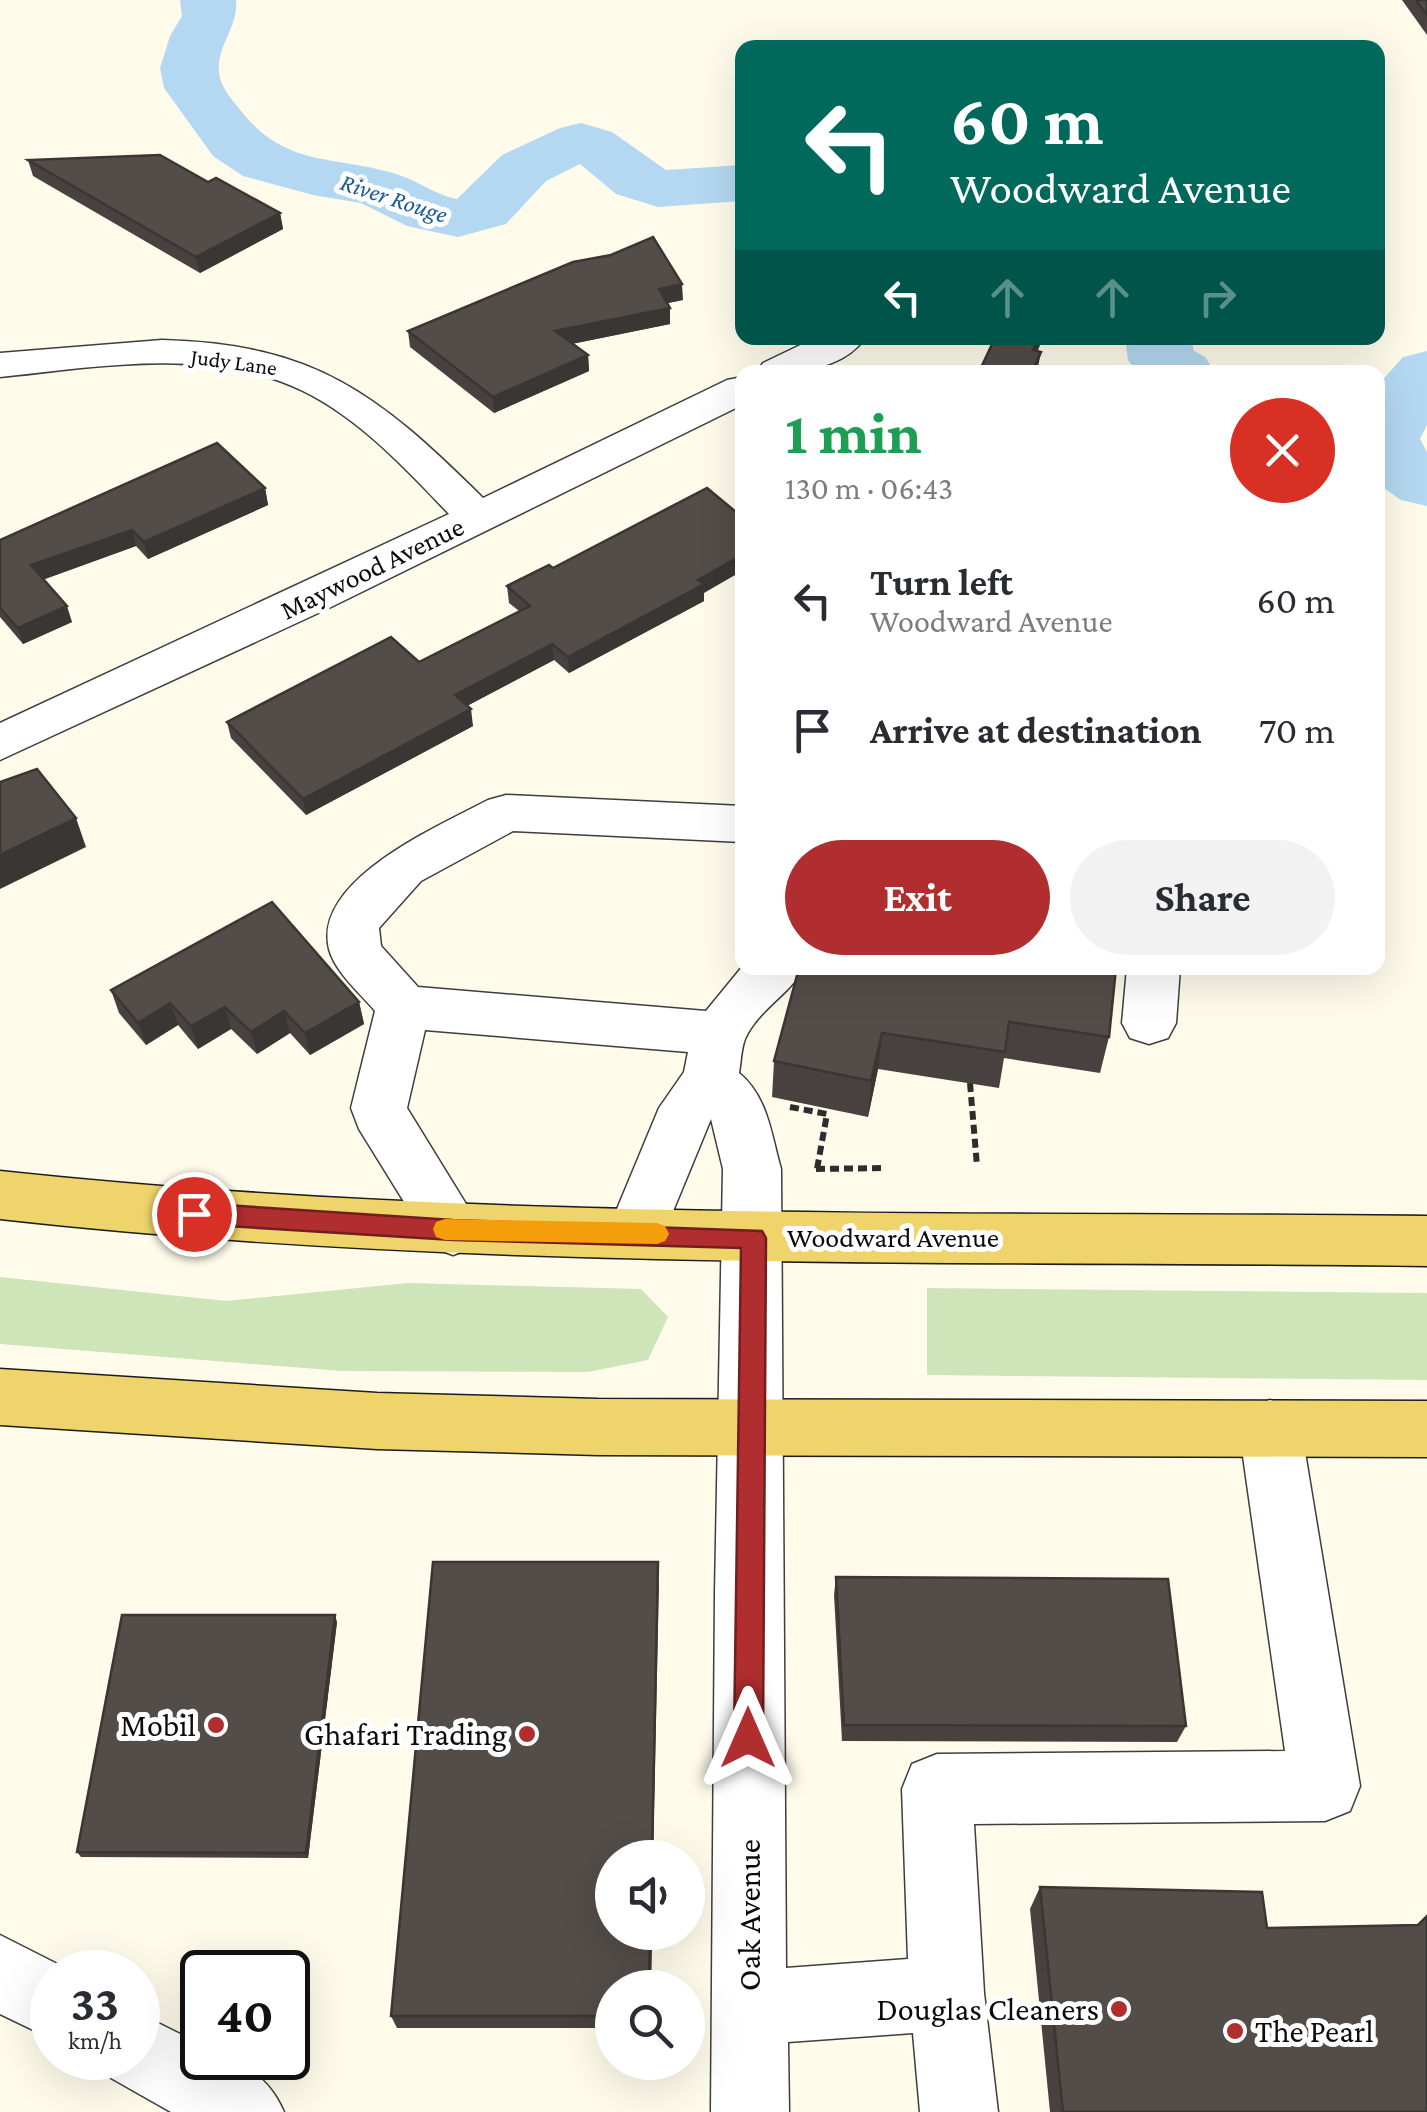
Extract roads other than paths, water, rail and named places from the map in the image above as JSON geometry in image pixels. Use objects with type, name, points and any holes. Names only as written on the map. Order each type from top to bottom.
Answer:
[{"type":"main road","name":"Woodward Avenue","points":[[0,1195],[127,1209],[453,1230],[754,1238],[888,1235],[1427,1241]]},
{"type":"main road","points":[[0,1397],[358,1420],[752,1429],[899,1425],[1427,1429]]},
{"type":"street","points":[[791,365],[831,345]]},
{"type":"street","name":"Judy Lane","points":[[0,365],[173,354],[236,358],[278,367],[341,396],[438,478],[476,516]]},
{"type":"street","name":"Maywood Avenue","points":[[0,743],[311,600],[735,392]]},
{"type":"street","points":[[715,1057],[403,1008],[356,952],[352,924],[403,868],[506,813],[735,824]]},
{"type":"street","points":[[636,1233],[687,1108],[755,987],[769,975]]},
{"type":"street","points":[[1149,1023],[1153,975]]},
{"type":"street","points":[[403,1008],[379,1108],[387,1130],[453,1230]]},
{"type":"street","name":"Oak Avenue","points":[[715,1057],[735,1102],[752,1169],[748,1567],[750,2112]]},
{"type":"street","points":[[959,2112],[946,1994],[937,1789],[1325,1786],[1270,1428]]},
{"type":"street","points":[[0,1972],[30,1989]]},
{"type":"street","points":[[749,2008],[946,1994]]},
{"type":"street","points":[[160,2064],[245,2112]]},
{"type":"waterway","name":"River Rouge","points":[[208,0],[210,16],[198,36],[189,68],[193,88],[234,143],[265,163],[313,177],[377,187],[429,213],[458,218],[484,211],[524,168],[581,141],[599,149],[647,185],[682,189],[735,183]]},
{"type":"waterway","name":"River Rouge","points":[[1159,345],[1162,360],[1170,365]]},
{"type":"waterway","name":"River Rouge","points":[[1427,372],[1412,385],[1385,439],[1394,460],[1427,484]]},
{"type":"place","name":"Mobil","points":[[216,1725]]},
{"type":"place","name":"Ghafari Trading","points":[[527,1734]]},
{"type":"place","name":"Douglas Cleaners","points":[[1119,2009]]},
{"type":"place","name":"The Pearl","points":[[1235,2031]]}]
